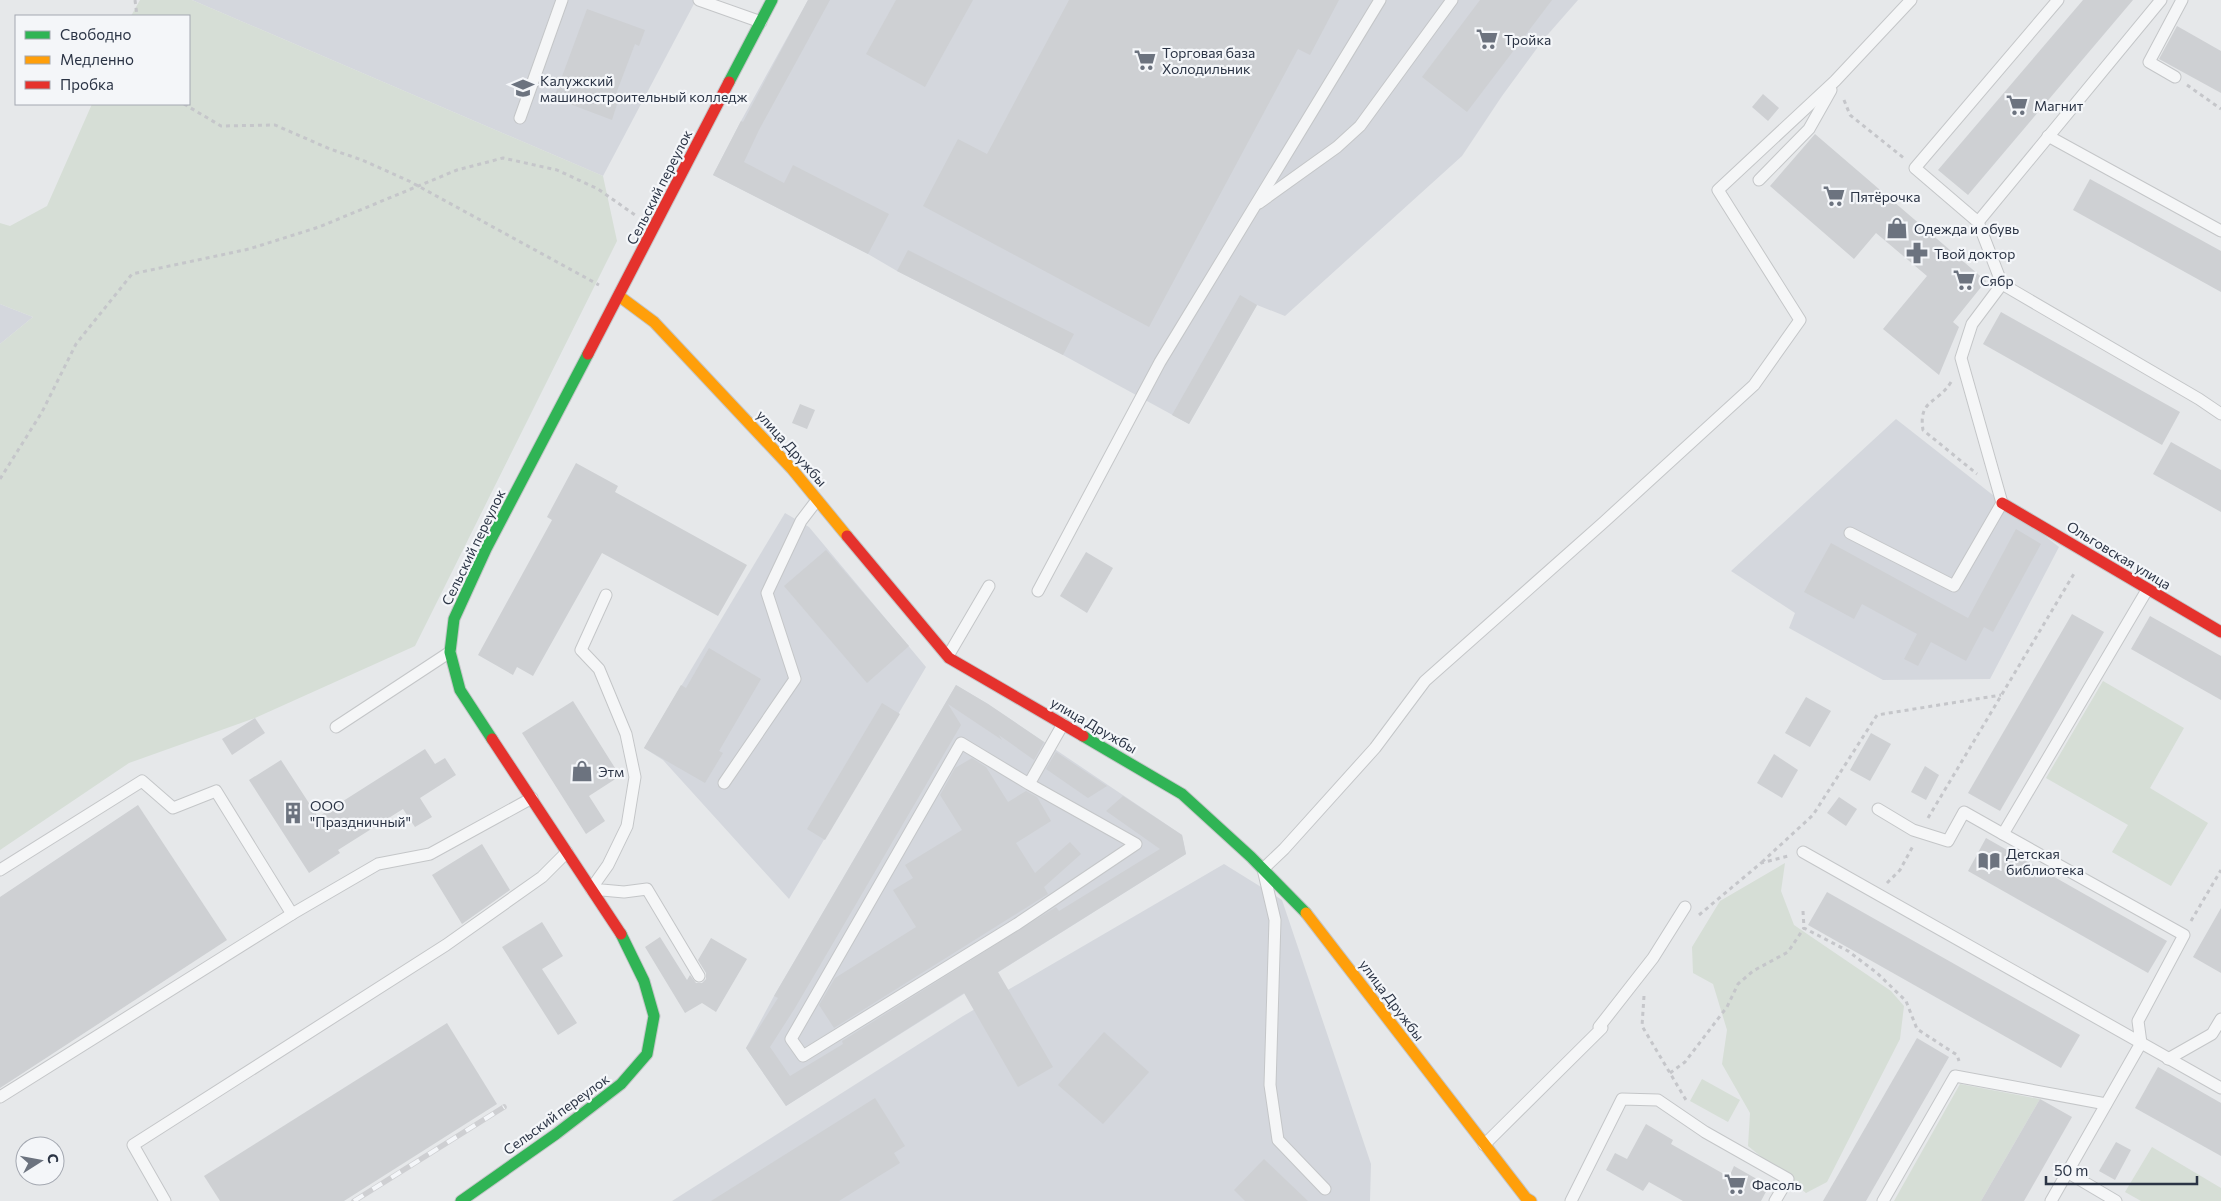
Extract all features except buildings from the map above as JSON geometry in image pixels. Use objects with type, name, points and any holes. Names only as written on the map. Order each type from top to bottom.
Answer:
[{"type":"street","name":"Сельский переулок","points":[[461,1201],[556,1134],[621,1084],[647,1054],[654,1016],[644,982],[626,942],[533,798],[460,690],[450,652],[454,620],[486,549],[772,0]]},
{"type":"street","name":"улица Дружбы","points":[[619,296],[654,322],[818,498],[948,656],[1182,794],[1263,869],[1307,914],[1527,1200]]},
{"type":"street","name":"Ольговская улица","points":[[2000,497],[2147,590],[2221,632]]},
{"type":"lane","points":[[520,118],[562,0]]},
{"type":"lane","points":[[698,0],[761,22]]},
{"type":"lane","points":[[1038,591],[1160,362],[1380,0]]},
{"type":"lane","points":[[1254,207],[1337,147],[1360,126],[1452,0]]},
{"type":"lane","points":[[1326,1189],[1278,1140],[1270,1086],[1275,920],[1263,869],[1284,849],[1376,748],[1425,681],[1604,522],[1754,385],[1800,320],[1718,190],[1836,81],[1911,0]]},
{"type":"lane","points":[[2058,0],[1915,168],[1978,222],[2002,284],[2199,399],[2221,414]]},
{"type":"lane","points":[[1978,222],[2161,0]]},
{"type":"lane","points":[[2176,77],[2148,62],[2182,0]]},
{"type":"lane","points":[[1759,180],[1809,129],[1836,81]]},
{"type":"lane","points":[[2048,136],[2221,231]]},
{"type":"lane","points":[[1850,533],[1954,586],[2000,497],[1961,358],[1972,324],[2002,284]]},
{"type":"lane","points":[[724,783],[795,679],[766,593],[800,521],[818,498]]},
{"type":"lane","points":[[948,656],[989,586]]},
{"type":"lane","points":[[2003,834],[2147,590]]},
{"type":"lane","points":[[591,889],[608,865],[627,826],[634,777],[626,734],[599,669],[581,650],[606,595]]},
{"type":"lane","points":[[336,727],[450,652]]},
{"type":"lane","points":[[1029,784],[1062,724]]},
{"type":"lane","points":[[961,743],[1029,784],[1136,844],[1017,924],[804,1056],[791,1039],[961,743]]},
{"type":"lane","points":[[0,870],[142,781],[173,808],[216,791],[292,914]]},
{"type":"lane","points":[[0,1097],[292,914],[378,864],[430,854],[533,798]]},
{"type":"lane","points":[[1878,809],[1921,832],[1948,841],[1964,812],[2184,935],[2138,1021],[2141,1043],[2051,1201]]},
{"type":"lane","points":[[165,1201],[133,1145],[446,945],[542,877],[567,852]]},
{"type":"lane","points":[[1804,852],[2221,1088]]},
{"type":"lane","points":[[591,889],[624,892],[647,889],[699,976]]},
{"type":"lane","points":[[1484,1145],[1602,1028],[1600,1027],[1653,958],[1685,907]]},
{"type":"lane","points":[[2168,1059],[2212,1034],[2221,1019]]},
{"type":"lane","points":[[1883,1201],[1955,1076],[2106,1104]]},
{"type":"lane","points":[[1571,1201],[1622,1099],[1658,1100],[1705,1132],[1788,1179],[1775,1201]]},
{"type":"lane","points":[[2068,1172],[2116,1201]]},
{"type":"path","points":[[135,0],[137,15]]},
{"type":"path","points":[[2176,77],[2221,109]]},
{"type":"path","points":[[1836,81],[1850,115],[1915,168]]},
{"type":"path","points":[[186,105],[221,126],[275,124],[330,149],[362,160],[419,186],[619,296]]},
{"type":"path","points":[[0,479],[42,412],[76,344],[132,274],[249,249],[319,227],[457,170],[503,158],[557,170],[598,189],[654,228]]},
{"type":"path","points":[[1961,358],[1945,392],[1927,405],[1921,416],[1923,430],[2000,497]]},
{"type":"path","points":[[1878,893],[1900,870],[2001,695],[2087,553]]},
{"type":"path","points":[[1695,918],[1761,863],[1813,815],[1877,715],[2001,695]]},
{"type":"path","points":[[1761,863],[1804,852]]},
{"type":"path","points":[[2184,935],[2221,870]]},
{"type":"path","points":[[1670,1073],[1685,1062],[1727,1006],[1738,984],[1753,971],[1788,952],[1804,928],[1803,911]]},
{"type":"path","points":[[1804,928],[1848,951],[1877,972],[1906,1001],[1917,1029],[1957,1055],[1960,1063],[1955,1076]]},
{"type":"path","points":[[1644,994],[1642,1026],[1690,1106]]},
{"type":"shaded area","points":[[140,0],[192,0],[603,176],[617,241],[415,646],[255,718],[129,763],[0,850],[0,344],[33,317],[0,304],[0,223],[10,226],[47,206],[92,105],[190,105],[190,15],[132,15]]},
{"type":"shaded area","name":"Калужский машиностроительный колледж","points":[[192,0],[696,0],[603,176]]},
{"type":"shaded area","points":[[808,0],[1578,0],[1543,40],[1502,96],[1462,156],[1285,316],[1257,305],[1189,424],[1063,355],[713,175]]},
{"type":"shaded area","points":[[0,304],[33,317],[0,344]]},
{"type":"shaded area","points":[[1896,419],[2059,547],[1990,679],[1883,680],[1789,628],[1795,613],[1731,571]]},
{"type":"shaded area","points":[[785,513],[809,527],[926,667],[789,899],[663,760],[644,748]]},
{"type":"shaded area","points":[[2103,681],[2184,728],[2150,788],[2208,823],[2171,886],[2112,852],[2128,825],[2046,778]]},
{"type":"shaded area","points":[[956,685],[988,704],[1182,835],[1186,854],[786,1106],[746,1048],[774,996]]},
{"type":"shaded area","points":[[1785,863],[1781,891],[1794,925],[1891,991],[1904,1006],[1900,1039],[1827,1182],[1806,1193],[1748,1146],[1750,1113],[1722,1064],[1727,1030],[1713,984],[1693,973],[1692,947],[1720,901]]},
{"type":"shaded area","points":[[1224,864],[1282,900],[1371,1164],[1370,1201],[672,1201],[963,1016]]},
{"type":"shaded area","points":[[1702,1079],[1740,1100],[1728,1122],[1690,1101]]},
{"type":"shaded area","points":[[1960,1084],[2040,1099],[1981,1201],[1894,1201]]},
{"type":"shaded area","points":[[2152,1147],[2221,1188],[2221,1201],[2141,1201],[2125,1192]]},
{"type":"railway","points":[[354,1201],[504,1107]]},
{"type":"traffic: fast","points":[[729,82],[772,0]]},
{"type":"traffic: fast","points":[[492,739],[460,690],[450,652],[454,619],[486,549],[588,354]]},
{"type":"traffic: fast","points":[[1083,736],[1182,794],[1251,857],[1306,913]]},
{"type":"traffic: fast","points":[[461,1201],[556,1134],[621,1084],[647,1054],[654,1016],[644,981],[621,934]]},
{"type":"traffic: slow","points":[[619,296],[654,322],[792,469],[847,536]]},
{"type":"traffic: slow","points":[[1306,913],[1526,1198],[1531,1201]]},
{"type":"traffic: jam","points":[[588,354],[729,82]]},
{"type":"traffic: jam","points":[[2002,503],[2221,632]]},
{"type":"traffic: jam","points":[[847,536],[949,658],[1083,736]]},
{"type":"traffic: jam","points":[[492,739],[621,934]]},
{"type":"place","name":"Тройка","points":[[1487,39]]},
{"type":"place","name":"Торговая база Холодильник","points":[[1145,60]]},
{"type":"place","name":"Калужский машиностроительный колледж","points":[[523,88]]},
{"type":"place","name":"Магнит","points":[[2017,105]]},
{"type":"place","name":"Пятёрочка","points":[[1834,196]]},
{"type":"place","name":"Одежда и обувь","points":[[1897,228]]},
{"type":"place","name":"Твой доктор","points":[[1917,253]]},
{"type":"place","name":"Сябр","points":[[1964,280]]},
{"type":"place","name":"Этм","points":[[582,771]]},
{"type":"place","name":"ООО \"Праздничный\"","points":[[293,813]]},
{"type":"place","name":"Детская библиотека","points":[[1989,861]]},
{"type":"place","name":"Фасоль","points":[[1735,1184]]}]
